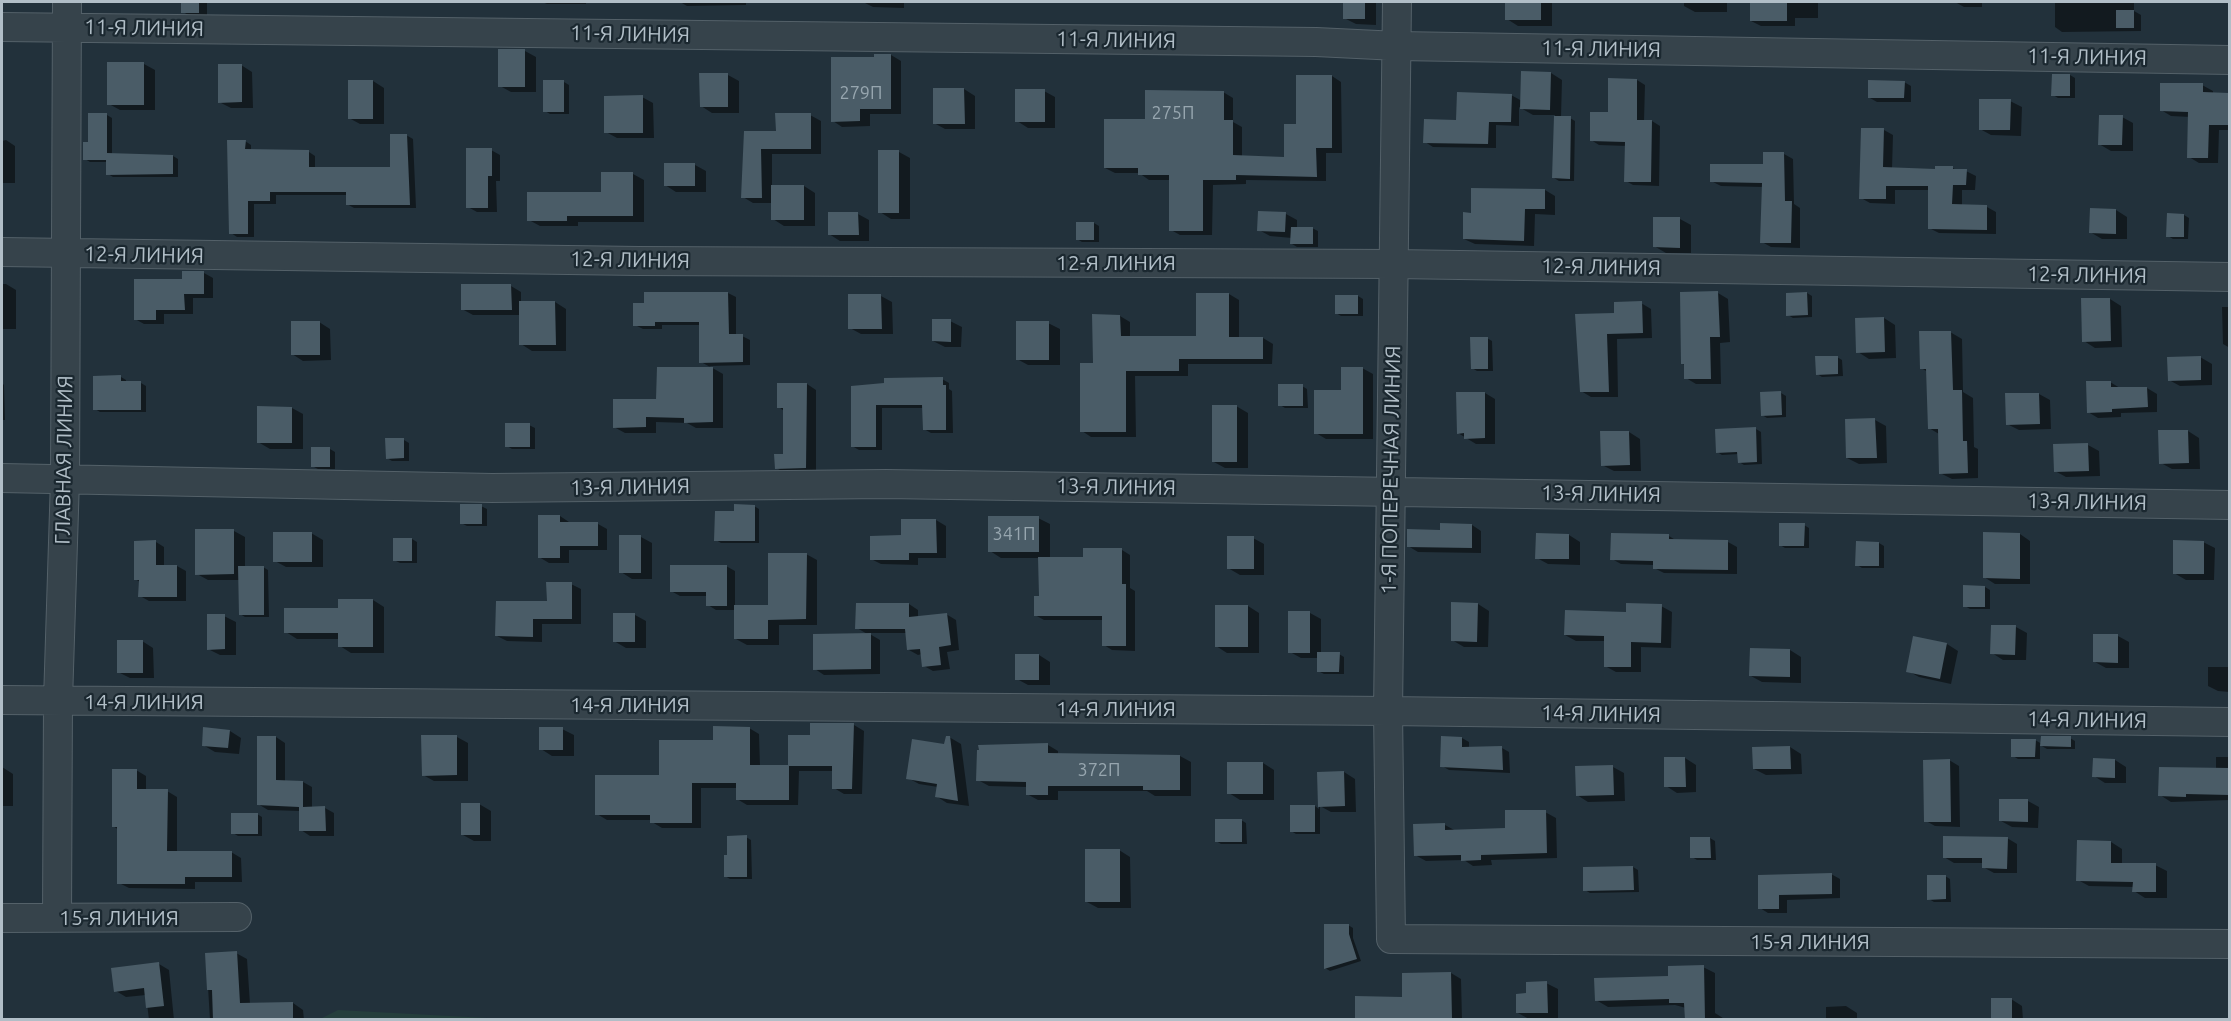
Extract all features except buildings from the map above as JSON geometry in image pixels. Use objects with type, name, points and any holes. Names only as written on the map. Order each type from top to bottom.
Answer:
[{"type":"street","name":"1-Я ПОПЕРЕЧНАЯ ЛИНИЯ","points":[[1392,939],[1388,711],[1397,2]]},
{"type":"street","name":"11-Я ЛИНИЯ","points":[[2,27],[68,14],[1316,42],[1398,46],[2229,60]]},
{"type":"street","name":"ГЛАВНАЯ ЛИНИЯ","points":[[57,918],[58,701],[65,480],[64,254],[68,14]]},
{"type":"street","name":"12-Я ЛИНИЯ","points":[[2,252],[639,261],[1395,264],[2229,278]]},
{"type":"street","name":"13-Я ЛИНИЯ","points":[[2,478],[492,488],[886,484],[1390,490],[2229,505]]},
{"type":"street","name":"14-Я ЛИНИЯ","points":[[2,700],[1388,711],[2229,722]]},
{"type":"street","name":"15-Я ЛИНИЯ","points":[[2,918],[237,917]]},
{"type":"street","name":"15-Я ЛИНИЯ","points":[[1392,939],[2229,944]]},
{"type":"green space","points":[[338,1010],[506,1019],[320,1019]]}]
